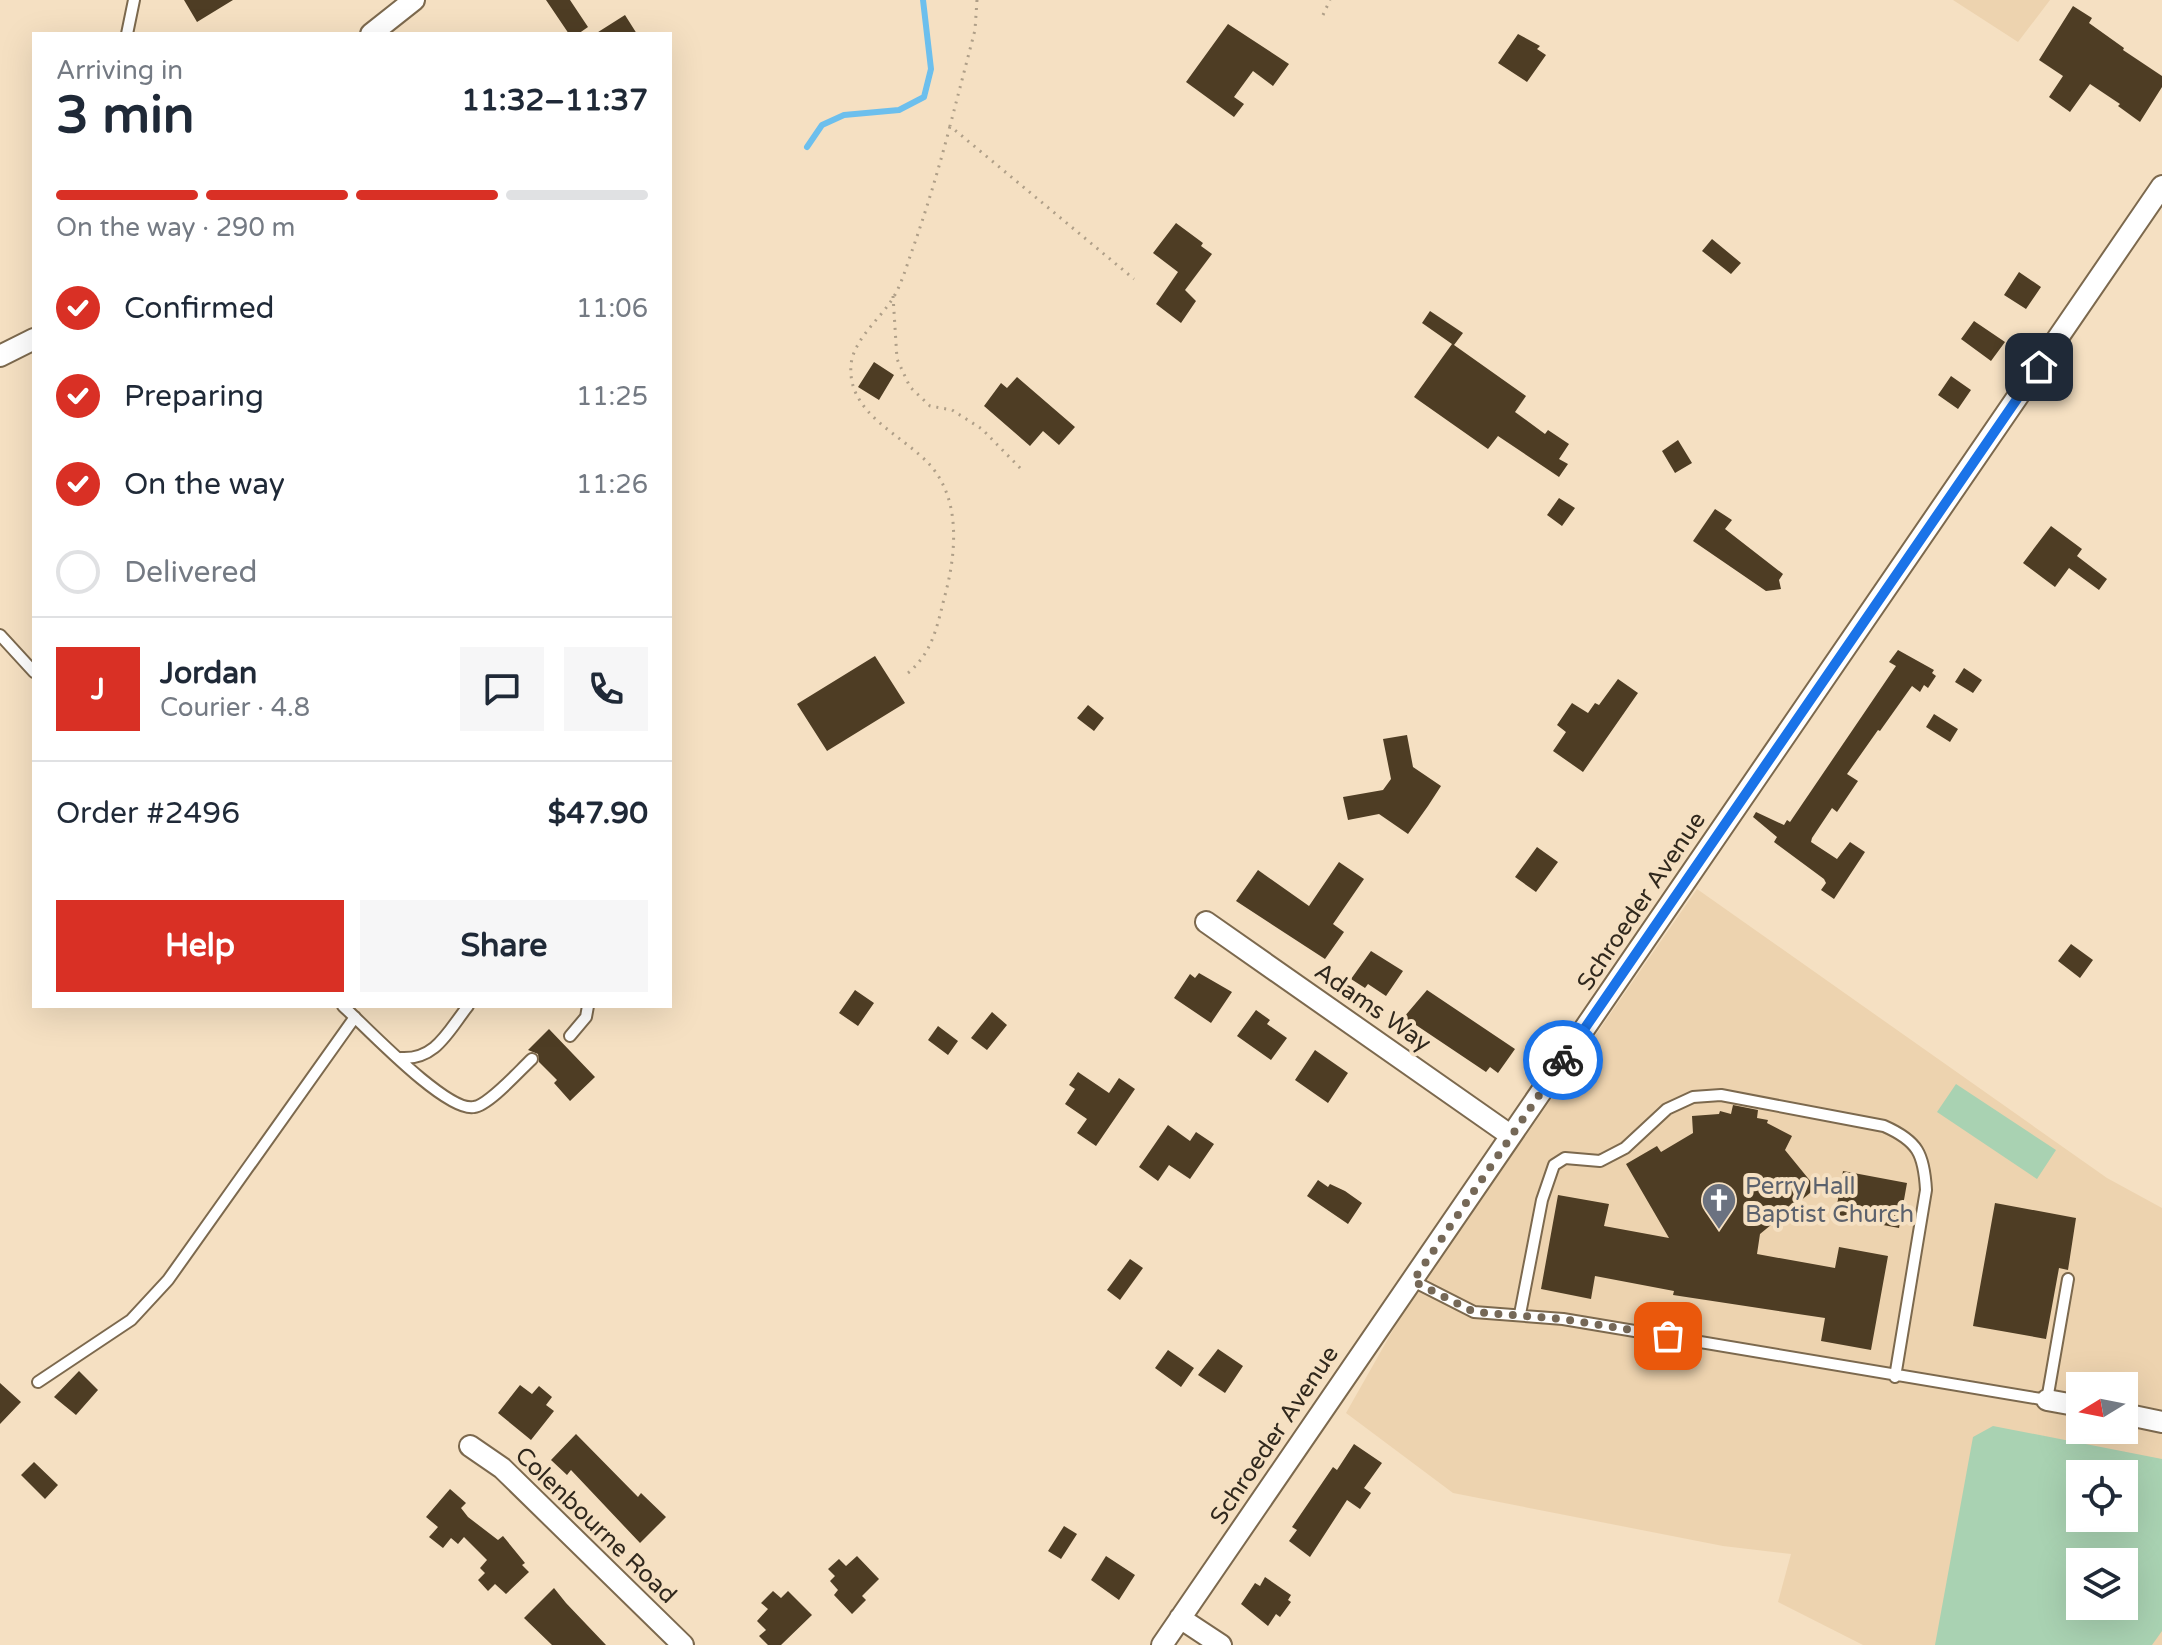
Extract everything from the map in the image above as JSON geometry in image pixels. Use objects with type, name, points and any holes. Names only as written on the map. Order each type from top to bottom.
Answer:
[{"type":"street","points":[[374,32],[414,0]]},
{"type":"street","name":"Schroeder Avenue","points":[[1162,1645],[2162,186]]},
{"type":"street","points":[[0,356],[32,340]]},
{"type":"street","name":"Adams Way","points":[[1206,922],[1510,1135]]},
{"type":"street","points":[[2047,1400],[2066,1403]]},
{"type":"street","points":[[2138,1417],[2162,1422]]},
{"type":"street","name":"Colenbourne Road","points":[[470,1446],[502,1468],[683,1645]]},
{"type":"street","points":[[1180,1618],[1221,1645]]},
{"type":"lane","points":[[127,32],[134,0]]},
{"type":"lane","points":[[0,635],[32,670]]},
{"type":"lane","points":[[345,1008],[455,1105],[475,1107],[532,1059]]},
{"type":"lane","points":[[401,1058],[418,1059],[429,1054],[466,1008]]},
{"type":"lane","points":[[570,1036],[586,1017],[588,1008]]},
{"type":"lane","points":[[38,1382],[131,1320],[168,1280],[355,1017]]},
{"type":"lane","points":[[1520,1314],[1542,1200],[1554,1165],[1565,1158],[1600,1161],[1625,1148],[1667,1109],[1693,1097],[1721,1095],[1884,1126],[1901,1133],[1916,1145],[1925,1163],[1926,1190],[1895,1377]]},
{"type":"lane","points":[[1413,1281],[1474,1312],[1509,1316],[1520,1314],[1675,1337],[1895,1377],[2047,1400],[2068,1279]]},
{"type":"path","points":[[908,673],[922,661],[934,635],[948,585],[955,528],[948,497],[930,465],[867,411],[853,391],[851,362],[876,318],[893,296],[934,188],[975,30],[977,0]]},
{"type":"path","points":[[1323,15],[1330,0]]},
{"type":"path","points":[[950,126],[1134,279]]},
{"type":"path","points":[[893,296],[897,359],[910,387],[930,406],[952,410],[982,429],[1021,469]]},
{"type":"shaded area","points":[[1953,0],[2050,0],[2018,42]]},
{"type":"shaded area","points":[[1697,889],[2107,1178],[2162,1208],[2162,1645],[1863,1645],[1778,1602],[1791,1554],[1723,1546],[1453,1493],[1346,1413],[1402,1314]]},
{"type":"green space","points":[[1956,1084],[2056,1150],[2037,1179],[1937,1112]]},
{"type":"green space","points":[[1993,1426],[2066,1440],[2066,1444],[2085,1444],[2162,1459],[2162,1631],[2152,1645],[1935,1645],[1973,1437]]},
{"type":"building","points":[[184,0],[233,0],[197,22]]},
{"type":"building","points":[[546,0],[570,0],[588,27],[581,32],[568,32]]},
{"type":"building","points":[[2073,6],[2092,18],[2089,23],[2123,50],[2162,76],[2162,87],[2140,122],[2090,84],[2070,112],[2049,97],[2063,76],[2039,60]]},
{"type":"building","points":[[625,15],[636,32],[598,32]]},
{"type":"building","points":[[1228,24],[1289,64],[1273,86],[1253,71],[1234,97],[1244,104],[1234,117],[1186,82]]},
{"type":"building","points":[[1518,34],[1540,46],[1537,49],[1546,55],[1527,82],[1498,63]]},
{"type":"building","points":[[1176,223],[1203,243],[1201,246],[1212,254],[1185,290],[1196,301],[1181,323],[1156,304],[1178,272],[1153,253]]},
{"type":"building","points":[[1712,239],[1741,263],[1731,274],[1702,251]]},
{"type":"building","points":[[2019,272],[2041,287],[2026,309],[2004,295]]},
{"type":"building","points":[[1430,311],[1463,333],[1454,345],[1526,396],[1515,412],[1545,434],[1548,430],[1569,444],[1559,459],[1568,464],[1559,477],[1498,436],[1488,449],[1414,397],[1452,344],[1422,323]]},
{"type":"building","points":[[1974,321],[2005,342],[1991,361],[1961,339]]},
{"type":"building","points":[[874,362],[894,375],[879,400],[858,387]]},
{"type":"building","points":[[1951,376],[1971,390],[1958,409],[1938,395]]},
{"type":"building","points":[[1017,377],[1075,427],[1059,445],[1043,431],[1030,446],[984,406],[1001,383],[1007,388]]},
{"type":"building","points":[[1678,440],[1692,463],[1675,473],[1662,451]]},
{"type":"building","points":[[1559,498],[1575,508],[1562,526],[1547,515]]},
{"type":"building","points":[[1715,509],[1732,520],[1725,529],[1783,574],[1779,580],[1781,589],[1766,591],[1693,541]]},
{"type":"building","points":[[2051,526],[2082,549],[2077,556],[2107,579],[2099,590],[2069,568],[2055,587],[2023,563]]},
{"type":"building","points":[[1898,650],[1934,670],[1932,673],[1936,676],[1928,688],[1924,685],[1920,692],[1912,686],[1878,730],[1847,774],[1858,781],[1837,812],[1832,808],[1812,838],[1811,842],[1837,859],[1850,842],[1865,852],[1834,899],[1821,890],[1826,883],[1824,879],[1774,842],[1777,837],[1753,817],[1756,812],[1784,825],[1787,820],[1790,822],[1896,666],[1889,662]]},
{"type":"building","points":[[875,656],[905,703],[827,751],[797,704]]},
{"type":"building","points":[[1964,668],[1982,680],[1973,693],[1955,682]]},
{"type":"building","points":[[1618,679],[1638,693],[1583,772],[1553,751],[1566,732],[1557,725],[1572,703],[1588,713],[1595,703],[1599,705]]},
{"type":"building","points":[[1088,705],[1104,718],[1094,731],[1077,718]]},
{"type":"building","points":[[1934,714],[1958,729],[1950,742],[1926,727]]},
{"type":"building","points":[[1407,735],[1413,767],[1441,786],[1428,806],[1408,834],[1379,814],[1348,820],[1343,797],[1383,790],[1391,779],[1383,739]]},
{"type":"building","points":[[1537,847],[1558,862],[1536,892],[1515,877]]},
{"type":"building","points":[[1339,862],[1364,879],[1333,924],[1344,932],[1325,959],[1236,901],[1258,870],[1309,906]]},
{"type":"building","points":[[2071,944],[2093,960],[2080,978],[2058,961]]},
{"type":"building","points":[[1371,951],[1403,971],[1386,996],[1368,984],[1365,988],[1351,979]]},
{"type":"building","points":[[1199,973],[1232,992],[1211,1023],[1174,998],[1190,974],[1195,978]]},
{"type":"building","points":[[855,990],[874,1003],[858,1026],[839,1013]]},
{"type":"building","points":[[1427,990],[1515,1049],[1498,1073],[1490,1067],[1486,1072],[1404,1017]]},
{"type":"building","points":[[1256,1010],[1270,1020],[1267,1024],[1287,1038],[1271,1060],[1237,1036]]},
{"type":"building","points":[[992,1012],[1007,1025],[987,1050],[971,1038]]},
{"type":"building","points":[[938,1026],[958,1041],[948,1055],[928,1040]]},
{"type":"building","points":[[549,1029],[595,1077],[570,1101],[554,1083],[557,1080],[539,1062],[538,1054],[528,1050]]},
{"type":"building","points":[[1315,1050],[1348,1073],[1328,1103],[1295,1080]]},
{"type":"building","points":[[1078,1072],[1109,1093],[1119,1078],[1135,1089],[1096,1146],[1077,1133],[1087,1119],[1065,1104],[1075,1089],[1069,1085]]},
{"type":"building","name":"Perry Hall Baptist Church","points":[[1733,1105],[1758,1110],[1757,1118],[1768,1120],[1767,1123],[1792,1136],[1785,1150],[1816,1188],[1760,1234],[1757,1254],[1835,1268],[1839,1247],[1888,1256],[1871,1350],[1821,1341],[1825,1318],[1673,1295],[1674,1291],[1595,1276],[1591,1299],[1541,1289],[1558,1195],[1609,1204],[1604,1226],[1669,1238],[1626,1164],[1657,1146],[1661,1152],[1693,1133],[1692,1116],[1719,1114],[1720,1111],[1731,1114]]},
{"type":"building","points":[[1168,1125],[1190,1141],[1196,1132],[1214,1144],[1190,1179],[1169,1165],[1158,1181],[1139,1167]]},
{"type":"building","points":[[1843,1171],[1907,1183],[1899,1228],[1835,1216]]},
{"type":"building","points":[[1318,1180],[1328,1187],[1330,1184],[1345,1191],[1362,1203],[1348,1224],[1307,1196]]},
{"type":"building","points":[[1995,1203],[2076,1218],[2068,1270],[2059,1268],[2046,1339],[1973,1326]]},
{"type":"building","points":[[1130,1259],[1143,1268],[1120,1300],[1107,1290]]},
{"type":"building","points":[[1218,1349],[1243,1366],[1225,1393],[1198,1375]]},
{"type":"building","points":[[1168,1350],[1194,1368],[1181,1387],[1155,1368]]},
{"type":"building","points":[[79,1371],[98,1390],[76,1415],[54,1397]]},
{"type":"building","points":[[0,1383],[21,1402],[0,1424]]},
{"type":"building","points":[[520,1385],[532,1394],[539,1386],[552,1397],[546,1405],[554,1411],[531,1440],[498,1413]]},
{"type":"building","points":[[576,1434],[638,1497],[641,1493],[666,1517],[640,1543],[571,1470],[567,1475],[551,1460]]},
{"type":"building","points":[[1354,1444],[1382,1463],[1364,1488],[1371,1493],[1360,1509],[1347,1500],[1310,1557],[1289,1541],[1297,1530],[1292,1527],[1333,1467],[1337,1470]]},
{"type":"building","points":[[34,1462],[58,1485],[45,1499],[21,1475]]},
{"type":"building","points":[[450,1489],[466,1503],[461,1508],[468,1517],[498,1540],[503,1536],[525,1563],[522,1565],[529,1572],[506,1594],[495,1584],[488,1591],[478,1580],[485,1573],[480,1568],[487,1560],[464,1537],[458,1544],[451,1538],[443,1548],[429,1537],[438,1527],[426,1517]]},
{"type":"building","points":[[1064,1526],[1077,1534],[1061,1559],[1048,1551]]},
{"type":"building","points":[[857,1556],[879,1579],[862,1596],[866,1600],[852,1614],[834,1595],[838,1590],[830,1581],[835,1576],[828,1569],[839,1559],[846,1566]]},
{"type":"building","points":[[1106,1556],[1135,1575],[1119,1600],[1091,1580]]},
{"type":"building","points":[[1265,1577],[1291,1595],[1288,1600],[1291,1602],[1280,1617],[1276,1614],[1268,1626],[1241,1604],[1255,1583],[1260,1586]]},
{"type":"building","points":[[554,1588],[606,1645],[552,1645],[524,1618]]},
{"type":"building","points":[[773,1591],[781,1598],[788,1591],[812,1615],[781,1645],[768,1645],[759,1636],[766,1630],[757,1621],[768,1609],[761,1603]]},
{"type":"waterway","points":[[807,147],[822,125],[844,115],[899,110],[924,97],[931,69],[923,0]]},
{"type":"way so far","points":[[1563,1060],[1413,1281],[1474,1312],[1563,1319],[1668,1336]]},
{"type":"place","name":"Perry Hall Baptist Church","points":[[1719,1231]]},
{"type":"route","points":[[1563,1060],[2039,367]]}]
